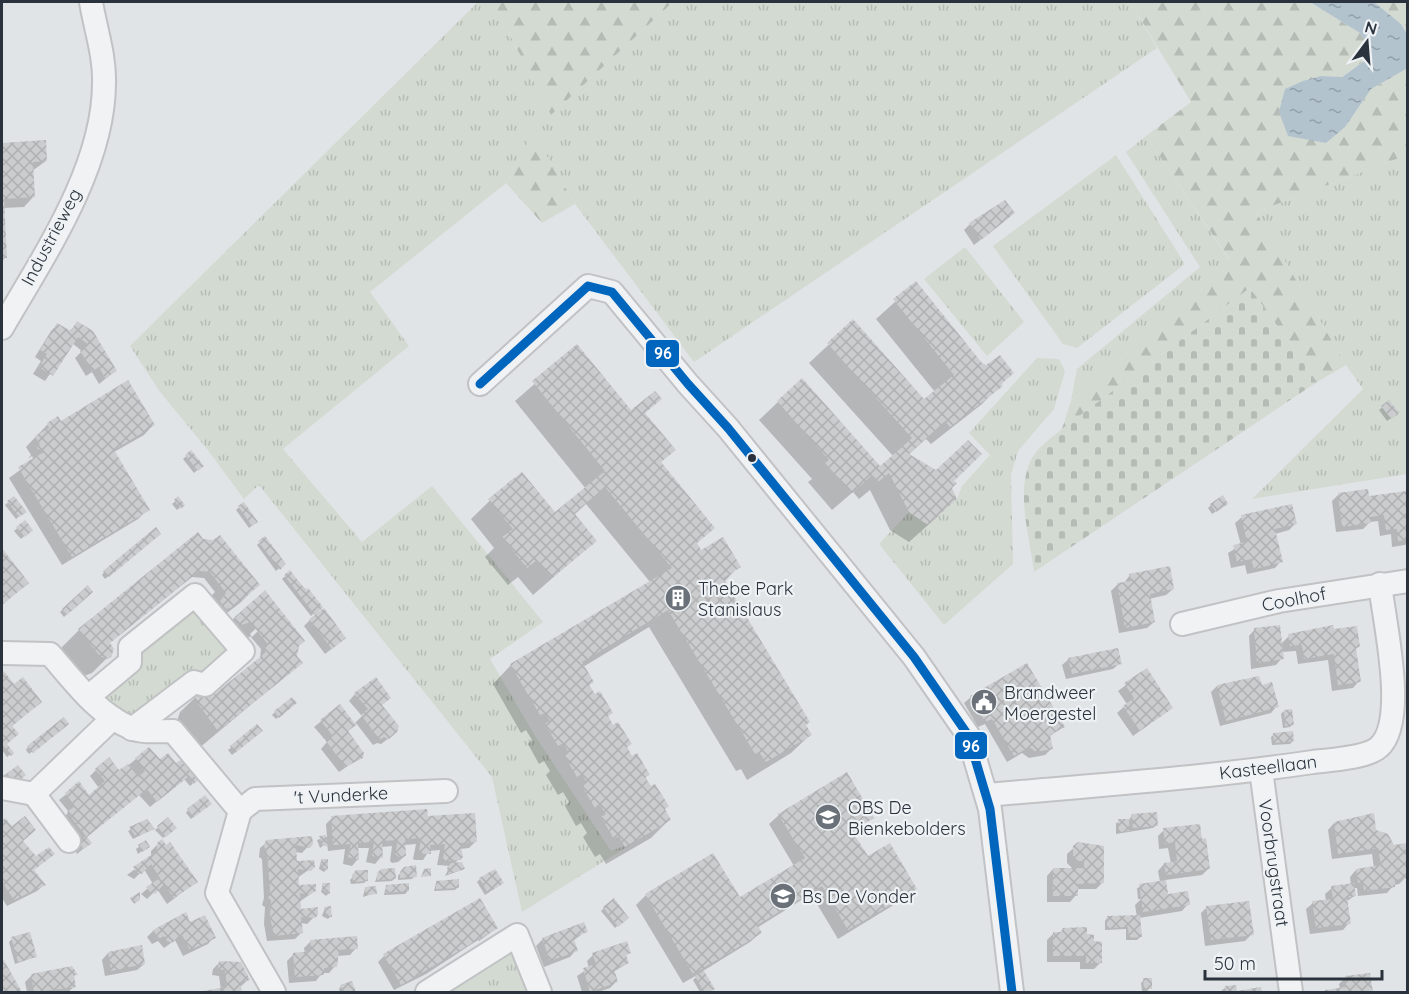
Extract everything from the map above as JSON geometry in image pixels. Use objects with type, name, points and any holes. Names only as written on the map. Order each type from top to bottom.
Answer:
[{"type":"street","name":"Industrieweg","points":[[2,328],[71,208],[96,137],[105,82],[91,2]]},
{"type":"street","points":[[480,384],[588,286],[612,292],[688,384],[728,428],[915,657],[968,735],[987,795],[1012,993]]},
{"type":"street","name":"Coolhof","points":[[1182,624],[1279,601],[1407,581]]},
{"type":"street","name":"Kasteellaan","points":[[987,795],[1261,770],[1359,755],[1379,748],[1392,725],[1395,701],[1380,584]]},
{"type":"street","points":[[34,794],[123,723],[194,681],[205,685],[243,651],[195,596],[130,647],[130,662],[88,697]]},
{"type":"street","points":[[2,655],[50,654],[88,697],[123,723],[173,732],[240,811],[217,893],[274,993]]},
{"type":"street","name":"Voorbrugstraat","points":[[1261,770],[1291,993]]},
{"type":"street","points":[[2,788],[34,794],[69,841]]},
{"type":"street","name":"'t Vunderke","points":[[240,811],[255,800],[447,790]]},
{"type":"street","points":[[427,993],[517,934],[540,993]]},
{"type":"green space","points":[[478,2],[493,2],[551,115],[673,2],[1130,2],[1157,48],[694,362],[575,204],[533,133],[506,183],[370,292],[409,346],[283,449],[362,542],[432,486],[543,622],[490,659],[535,736],[611,851],[635,842],[522,912],[492,777],[259,485],[244,499],[160,392],[130,346]]},
{"type":"green space","points":[[493,2],[673,2],[551,115]]},
{"type":"green space","points":[[1130,2],[1310,2],[1360,33],[1368,46],[1367,59],[1341,77],[1321,76],[1360,102],[1371,89],[1406,69],[1407,65],[1407,155],[1256,212],[1346,365],[1317,382],[1250,288],[1062,429],[1071,401],[1229,266],[1229,259],[1146,136],[1191,102]]},
{"type":"green space","points":[[1374,2],[1407,2],[1407,34],[1401,24]]},
{"type":"green space","points":[[533,133],[575,204],[542,223],[506,183]]},
{"type":"green space","points":[[1146,136],[1229,260],[1229,266],[1071,401],[1077,369],[1200,267],[1126,152]]},
{"type":"green space","points":[[1116,155],[1185,264],[1077,348],[1063,344],[993,246]]},
{"type":"green space","points":[[1407,155],[1407,474],[1252,499],[1363,389],[1346,365],[1256,212]]},
{"type":"green space","points":[[965,247],[1024,322],[987,356],[924,279]]},
{"type":"green space","points":[[1250,288],[1317,382],[1034,572],[1025,517],[1024,488],[1030,462],[1036,452],[1062,429]]},
{"type":"green space","points":[[1037,358],[1059,359],[1065,371],[1054,409],[1018,451],[1011,475],[1013,564],[944,625],[879,544],[909,512],[928,524],[957,499],[962,486],[990,455],[969,433]]},
{"type":"green space","points":[[190,605],[233,651],[208,674],[132,720],[102,695],[135,650]]},
{"type":"green space","points":[[507,944],[517,951],[530,992],[437,992]]},
{"type":"water","points":[[1310,2],[1374,2],[1401,24],[1407,34],[1406,69],[1371,89],[1345,127],[1326,143],[1288,136],[1279,112],[1285,89],[1321,76],[1342,77],[1367,59],[1368,46],[1360,33]]},
{"type":"building","points":[[46,140],[47,161],[33,162],[35,197],[4,199],[7,258],[2,258],[2,143]]},
{"type":"building","points":[[1005,200],[1015,213],[981,240],[969,223]]},
{"type":"building","points":[[916,281],[982,363],[986,365],[1000,355],[1014,373],[1001,384],[1003,386],[950,427],[945,421],[909,454],[936,470],[968,440],[982,454],[954,481],[957,483],[952,488],[957,499],[928,525],[909,512],[889,473],[878,482],[872,475],[852,493],[825,463],[829,460],[777,401],[802,378],[880,466],[900,449],[912,438],[827,343],[853,319],[924,399],[954,375],[893,299]]},
{"type":"building","points":[[77,321],[93,331],[117,371],[105,378],[99,367],[93,371],[80,351],[89,345],[78,337],[53,376],[39,367],[47,354],[40,350],[57,323],[71,331]]},
{"type":"building","name":"Thebe Park Stanislaus","points":[[577,344],[631,410],[655,391],[662,399],[645,413],[676,450],[661,462],[715,528],[697,543],[701,550],[723,537],[741,567],[723,578],[810,722],[806,725],[812,735],[766,762],[759,752],[755,754],[668,610],[582,662],[594,682],[589,685],[595,694],[600,691],[613,713],[608,716],[613,725],[618,722],[632,744],[627,747],[632,756],[637,753],[650,775],[645,777],[651,786],[655,784],[669,806],[665,809],[671,820],[625,847],[619,836],[614,839],[601,817],[606,814],[600,805],[595,808],[582,786],[587,783],[582,774],[577,777],[564,755],[569,753],[563,743],[558,746],[545,724],[550,721],[545,713],[540,715],[510,664],[672,568],[605,487],[574,513],[597,541],[552,578],[537,560],[527,568],[502,537],[513,529],[488,499],[522,472],[555,512],[605,471],[532,381]]},
{"type":"building","points":[[128,380],[155,425],[114,450],[150,510],[72,557],[18,467],[44,452],[42,448],[38,450],[37,447],[40,445],[35,436],[49,428],[47,423],[58,416],[61,421]]},
{"type":"building","points":[[1389,400],[1399,413],[1391,419],[1381,406]]},
{"type":"building","points":[[191,450],[204,466],[198,471],[185,455]]},
{"type":"building","points":[[1368,489],[1369,496],[1407,491],[1407,540],[1398,541],[1397,529],[1386,530],[1384,515],[1370,517],[1371,523],[1342,527],[1338,493]]},
{"type":"building","points":[[1223,495],[1228,504],[1216,512],[1210,504]]},
{"type":"building","points":[[14,496],[27,512],[19,517],[7,501]]},
{"type":"building","points":[[178,496],[185,505],[181,509],[174,500]]},
{"type":"building","points":[[244,502],[258,522],[252,526],[238,506]]},
{"type":"building","points":[[1292,504],[1297,524],[1275,529],[1283,562],[1254,569],[1251,559],[1237,562],[1233,545],[1247,542],[1241,515]]},
{"type":"building","points":[[25,520],[33,530],[25,537],[16,527]]},
{"type":"building","points":[[156,527],[161,534],[109,577],[103,571]]},
{"type":"building","points":[[198,532],[203,539],[213,540],[220,535],[260,585],[233,607],[226,609],[220,601],[226,593],[210,572],[199,571],[110,643],[114,649],[111,657],[107,659],[100,656],[78,629]]},
{"type":"building","points":[[265,536],[286,564],[280,570],[258,541]]},
{"type":"building","points":[[2,548],[29,583],[2,605]]},
{"type":"building","points":[[1170,566],[1174,589],[1150,594],[1155,622],[1125,628],[1117,583],[1131,581],[1129,574]]},
{"type":"building","points":[[290,570],[305,590],[308,588],[323,607],[317,613],[324,608],[346,638],[332,649],[309,619],[315,615],[284,575]]},
{"type":"building","points":[[88,585],[93,592],[67,615],[62,609]]},
{"type":"building","points":[[265,590],[305,641],[299,646],[297,656],[303,663],[218,731],[194,698],[196,694],[207,693],[211,697],[265,653],[267,643],[250,622],[239,626],[235,617]]},
{"type":"building","points":[[1280,625],[1284,659],[1257,663],[1254,628]]},
{"type":"building","points":[[1333,625],[1334,629],[1357,626],[1360,647],[1356,648],[1361,682],[1338,685],[1334,654],[1304,659],[1302,645],[1290,646],[1288,634]]},
{"type":"building","points":[[1118,648],[1122,664],[1072,674],[1068,658]]},
{"type":"building","points":[[1027,663],[1065,727],[1050,735],[1053,749],[1036,752],[1029,747],[1014,756],[992,719],[985,722],[970,696]]},
{"type":"building","points":[[1147,668],[1173,708],[1140,731],[1123,706],[1134,698],[1124,683]]},
{"type":"building","points":[[4,671],[14,684],[23,677],[42,702],[12,726],[19,734],[7,744],[14,753],[11,756],[4,747],[2,748],[2,673]]},
{"type":"building","points":[[1259,676],[1262,685],[1272,682],[1279,707],[1226,721],[1217,685]]},
{"type":"building","points":[[376,677],[391,698],[382,705],[399,726],[397,732],[389,739],[384,737],[380,740],[361,715],[368,709],[354,693]]},
{"type":"building","points":[[292,697],[297,703],[279,718],[274,711]]},
{"type":"building","points":[[340,704],[356,725],[348,731],[364,753],[363,758],[345,767],[326,741],[333,736],[320,720]]},
{"type":"building","points":[[1292,709],[1294,725],[1285,726],[1284,710]]},
{"type":"building","points":[[64,717],[69,724],[33,753],[27,746]]},
{"type":"building","points":[[257,724],[263,731],[235,753],[230,746]]},
{"type":"building","points":[[1293,731],[1294,741],[1274,743],[1273,733]]},
{"type":"building","points":[[149,747],[160,759],[168,753],[176,763],[182,759],[199,780],[193,784],[188,777],[157,802],[147,789],[87,837],[92,843],[84,849],[78,842],[86,836],[67,812],[75,806],[65,793],[79,781],[89,795],[105,781],[95,769],[109,757],[119,770],[128,764],[138,777],[145,771],[135,758]]},
{"type":"building","points":[[18,765],[26,775],[14,785],[2,777]]},
{"type":"building","points":[[847,772],[874,818],[852,831],[868,856],[890,843],[917,889],[848,930],[822,886],[757,925],[762,933],[693,974],[645,894],[713,853],[740,897],[805,858],[778,814]]},
{"type":"building","points":[[205,795],[212,804],[194,817],[187,809]]},
{"type":"building","points":[[427,809],[428,816],[475,813],[477,842],[460,843],[463,857],[460,860],[446,861],[443,858],[445,844],[430,845],[431,854],[422,854],[419,852],[421,838],[405,839],[406,856],[399,857],[395,854],[398,840],[382,841],[383,858],[372,856],[374,842],[358,843],[359,860],[348,857],[351,844],[333,845],[331,816]]},
{"type":"building","points":[[1157,812],[1158,826],[1133,828],[1131,814]]},
{"type":"building","points":[[1374,813],[1376,830],[1388,834],[1394,845],[1407,843],[1407,878],[1395,880],[1395,887],[1364,891],[1363,882],[1358,883],[1356,869],[1381,865],[1378,848],[1338,854],[1334,822]]},
{"type":"building","points":[[25,816],[36,830],[23,841],[36,856],[49,847],[55,854],[34,870],[46,885],[14,900],[2,882],[2,871],[5,868],[2,864],[2,821],[5,818],[12,826]]},
{"type":"building","points":[[168,817],[177,828],[166,837],[157,826]]},
{"type":"building","points":[[147,819],[155,829],[136,837],[129,827]]},
{"type":"building","points":[[1118,819],[1129,819],[1130,831],[1119,832]]},
{"type":"building","points":[[1200,824],[1202,839],[1206,838],[1210,869],[1166,875],[1164,863],[1177,861],[1175,842],[1165,844],[1163,828]]},
{"type":"building","points":[[326,835],[327,846],[323,846],[319,836]]},
{"type":"building","points":[[312,836],[313,844],[310,848],[296,845],[297,861],[314,860],[315,867],[311,871],[298,869],[299,885],[316,884],[316,891],[308,895],[300,893],[301,909],[318,907],[318,915],[315,918],[301,917],[303,933],[274,936],[270,917],[271,900],[268,898],[270,890],[267,853],[264,846],[266,840]]},
{"type":"building","points":[[162,839],[166,845],[170,842],[198,882],[174,898],[164,884],[155,894],[146,887],[160,878],[151,864],[142,874],[136,872],[133,867],[157,851],[157,843]]},
{"type":"building","points":[[146,840],[150,847],[142,852],[138,845]]},
{"type":"building","points":[[1078,842],[1104,846],[1104,883],[1078,884],[1078,896],[1053,896],[1053,868],[1084,868],[1084,861],[1078,861],[1073,857],[1073,846]]},
{"type":"building","points":[[321,859],[328,859],[328,870],[321,866]]},
{"type":"building","points":[[462,862],[465,869],[448,874],[447,868],[451,863]]},
{"type":"building","points":[[416,865],[417,877],[400,878],[400,872],[404,867]]},
{"type":"building","points":[[395,868],[396,879],[377,880],[377,873],[381,869]]},
{"type":"building","points":[[431,868],[431,876],[421,877],[424,869]]},
{"type":"building","points":[[495,869],[504,883],[488,893],[479,878]]},
{"type":"building","points":[[356,870],[368,870],[368,881],[353,882],[352,875]]},
{"type":"building","points":[[459,879],[459,888],[436,889],[436,881]]},
{"type":"building","points":[[1166,880],[1168,894],[1188,891],[1190,905],[1143,912],[1139,884]]},
{"type":"building","points":[[322,883],[330,883],[330,894],[323,890]]},
{"type":"building","points":[[409,883],[409,891],[386,893],[386,885]]},
{"type":"building","points":[[1354,883],[1356,896],[1347,898],[1351,924],[1316,928],[1312,901],[1333,899],[1331,886]]},
{"type":"building","points":[[376,886],[377,894],[365,895],[365,887]]},
{"type":"building","points":[[140,892],[140,900],[134,904],[130,898]]},
{"type":"building","points":[[480,898],[498,928],[401,985],[383,954]]},
{"type":"building","points":[[614,898],[629,918],[618,927],[603,907]]},
{"type":"building","points":[[1249,901],[1254,935],[1211,940],[1206,906]]},
{"type":"building","points":[[331,906],[332,917],[329,917],[324,907]]},
{"type":"building","points":[[186,912],[190,922],[205,915],[216,938],[190,950],[182,935],[172,943],[164,936],[159,939],[153,930]]},
{"type":"building","points":[[1140,915],[1142,937],[1129,938],[1128,927],[1107,928],[1107,916]]},
{"type":"building","points":[[584,922],[588,932],[573,937],[578,951],[550,961],[542,938]]},
{"type":"building","points":[[1087,927],[1087,934],[1094,935],[1094,941],[1102,942],[1102,963],[1086,963],[1086,956],[1053,956],[1053,932],[1061,932],[1063,928]]},
{"type":"building","points":[[30,932],[37,957],[18,962],[11,937]]},
{"type":"building","points":[[357,936],[358,949],[339,950],[337,967],[324,968],[324,975],[295,977],[293,953],[311,951],[310,940]]},
{"type":"building","points":[[627,941],[631,953],[626,955],[629,963],[614,969],[618,982],[590,992],[583,968],[596,964],[592,953]]},
{"type":"building","points":[[142,945],[145,964],[111,971],[108,952]]},
{"type":"building","points":[[2,957],[22,992],[2,992]]},
{"type":"building","points":[[219,961],[241,962],[250,980],[240,982],[242,992],[197,992],[227,987],[225,970],[218,969]]},
{"type":"building","points":[[72,966],[78,975],[74,975],[76,987],[34,992],[31,974]]},
{"type":"building","points":[[704,971],[715,989],[709,992],[704,992],[695,976]]},
{"type":"building","points":[[1370,973],[1373,992],[1325,992],[1325,990],[1346,987],[1345,976]]},
{"type":"building","points":[[1143,978],[1152,978],[1152,989],[1144,989]]},
{"type":"building","points":[[352,981],[356,992],[343,992],[340,985]]},
{"type":"building","points":[[1236,985],[1237,991],[1261,987],[1262,992],[1226,992],[1225,986]]},
{"type":"transit line","name":"96","points":[[480,384],[588,286],[612,292],[688,384],[728,428],[914,657],[968,735],[990,809],[1012,992]]},
{"type":"place","name":"Thebe Park Stanislaus","points":[[678,598]]},
{"type":"place","name":"Brandweer Moergestel","points":[[984,702]]},
{"type":"place","name":"OBS De Bienkebolders","points":[[828,817]]},
{"type":"place","name":"Bs De Vonder","points":[[783,896]]}]
